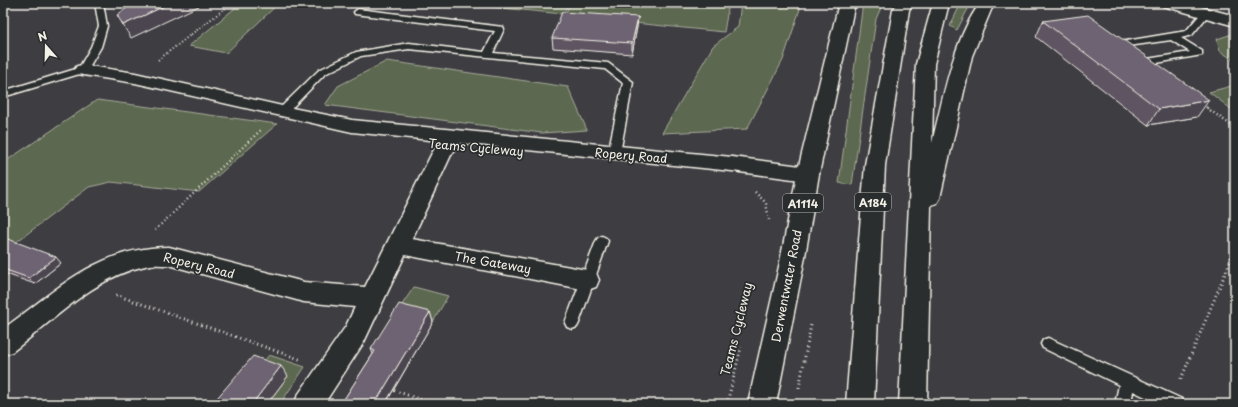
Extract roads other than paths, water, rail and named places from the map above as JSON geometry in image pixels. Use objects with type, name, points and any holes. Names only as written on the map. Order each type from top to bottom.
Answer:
[{"type":"main road","name":"Derwentwater Road","points":[[762,404],[792,262],[808,174],[847,3]]},
{"type":"main road","name":"A184","points":[[860,404],[875,165],[901,10],[905,3]]},
{"type":"main road","points":[[913,404],[925,64],[941,3]]},
{"type":"main road","points":[[918,245],[963,56],[983,10],[988,3]]},
{"type":"main road","points":[[1170,3],[1235,21]]},
{"type":"main road","name":"Ropery Road","points":[[83,70],[135,78],[282,112],[352,126],[732,164],[808,174]]},
{"type":"main road","points":[[308,404],[355,334],[442,153],[454,137]]},
{"type":"main road","name":"The Gateway","points":[[399,245],[587,280]]},
{"type":"main road","name":"Ropery Road","points":[[3,344],[100,273],[122,262],[140,256],[155,254],[169,256],[304,292],[372,298]]},
{"type":"lane","points":[[3,94],[83,70],[96,47],[103,26],[99,3]]},
{"type":"lane","points":[[358,12],[500,29],[487,55]]},
{"type":"lane","points":[[1173,37],[1199,53],[1145,62],[1120,45],[1189,33],[1206,13]]},
{"type":"lane","points":[[282,112],[322,72],[359,54],[409,46],[608,66],[628,82],[614,153]]},
{"type":"lane","points":[[572,323],[602,241]]},
{"type":"lane","points":[[1048,344],[1174,403]]},
{"type":"lane","points":[[1123,404],[1127,382]]}]
